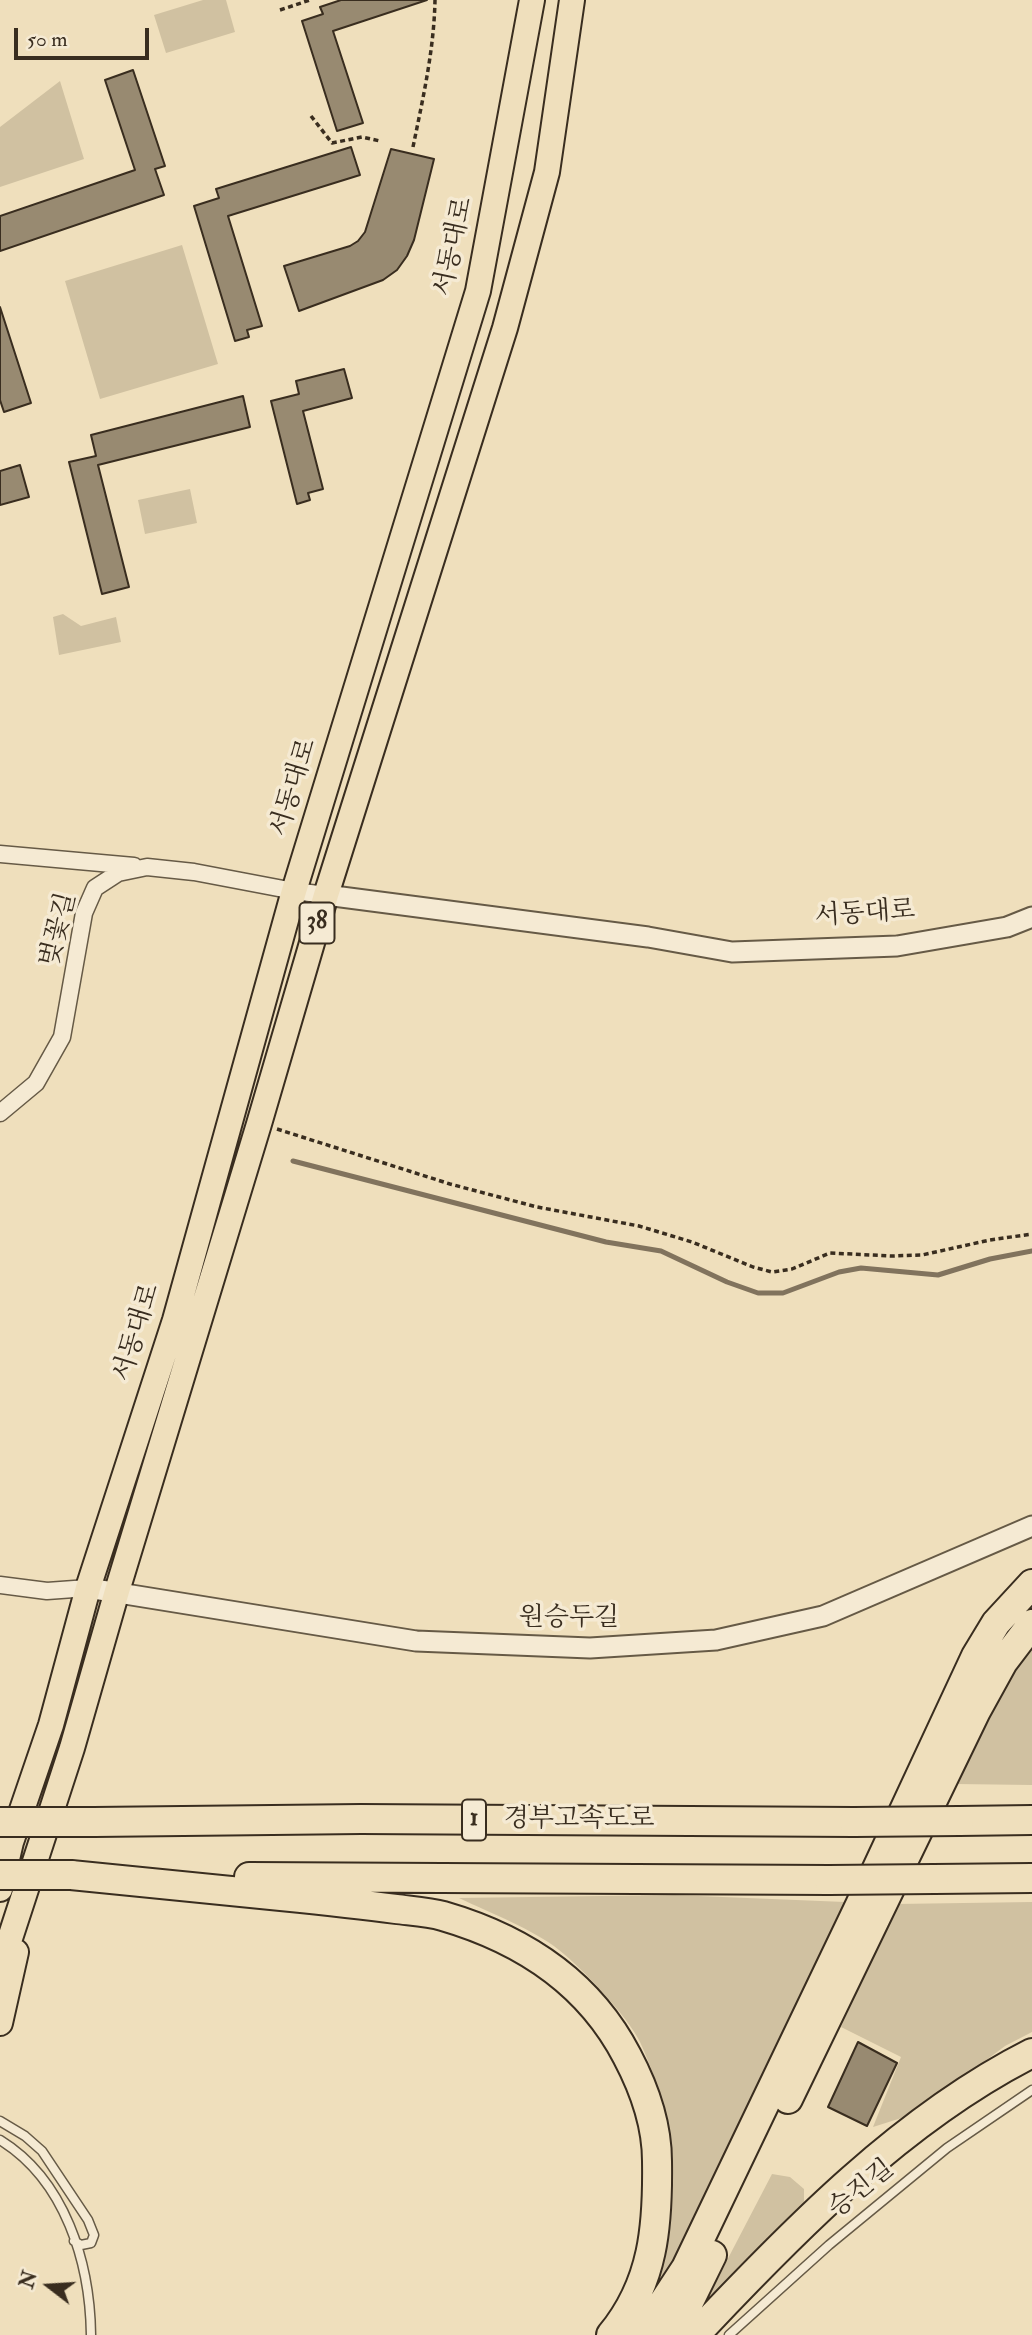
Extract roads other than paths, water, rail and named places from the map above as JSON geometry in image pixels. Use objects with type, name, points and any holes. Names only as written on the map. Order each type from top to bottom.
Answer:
[{"type":"highway","points":[[642,2335],[686,2268],[976,1656],[996,1623],[1032,1584]]},
{"type":"highway","points":[[668,2335],[684,2312],[976,1711],[1003,1662],[1032,1624]]},
{"type":"highway","name":"경부고속도로","points":[[4,1843],[94,1822],[375,1819],[854,1822],[1032,1820]]},
{"type":"highway","name":"1","points":[[0,1875],[829,1880],[1032,1878]]},
{"type":"highway","points":[[71,1875],[441,1915],[506,1938],[559,1971],[589,2000],[620,2043],[640,2082],[657,2138],[654,2241],[633,2304],[611,2335]]},
{"type":"highway","points":[[695,2335],[757,2269],[848,2184],[920,2124],[993,2073],[1032,2053]]},
{"type":"main road","name":"서동대로","points":[[0,1889],[4,1843],[51,1725],[88,1588],[174,1320],[294,891],[478,290],[532,0]]},
{"type":"main road","name":"서동대로","points":[[0,1969],[72,1748],[326,895],[505,327],[547,172],[572,0]]},
{"type":"main road","points":[[0,2024],[41,1842]]},
{"type":"street","points":[[0,854],[147,867]]},
{"type":"street","name":"벚꽃길","points":[[0,1113],[36,1083],[62,1037],[84,913],[95,888],[118,873],[147,867],[194,872],[326,895]]},
{"type":"street","name":"서동대로","points":[[326,895],[648,937],[732,951],[897,946],[1007,927],[1032,918]]},
{"type":"street","name":"원승두길","points":[[88,1588],[416,1641],[590,1648],[716,1640],[822,1616],[1032,1526]]},
{"type":"street","points":[[0,1585],[47,1591],[88,1588]]},
{"type":"lane","name":"승진길","points":[[729,2335],[829,2245],[936,2157],[1032,2090]]},
{"type":"lane","points":[[0,2121],[25,2136],[42,2151],[88,2220],[93,2235],[91,2243],[81,2245],[74,2241]]},
{"type":"lane","points":[[0,2140],[18,2152],[44,2178],[56,2197],[74,2241],[89,2302],[91,2335]]},
{"type":"waterway","points":[[293,1161],[606,1242],[661,1251],[727,1282],[758,1293],[783,1293],[839,1272],[861,1268],[938,1275],[990,1259],[1032,1251]]}]
